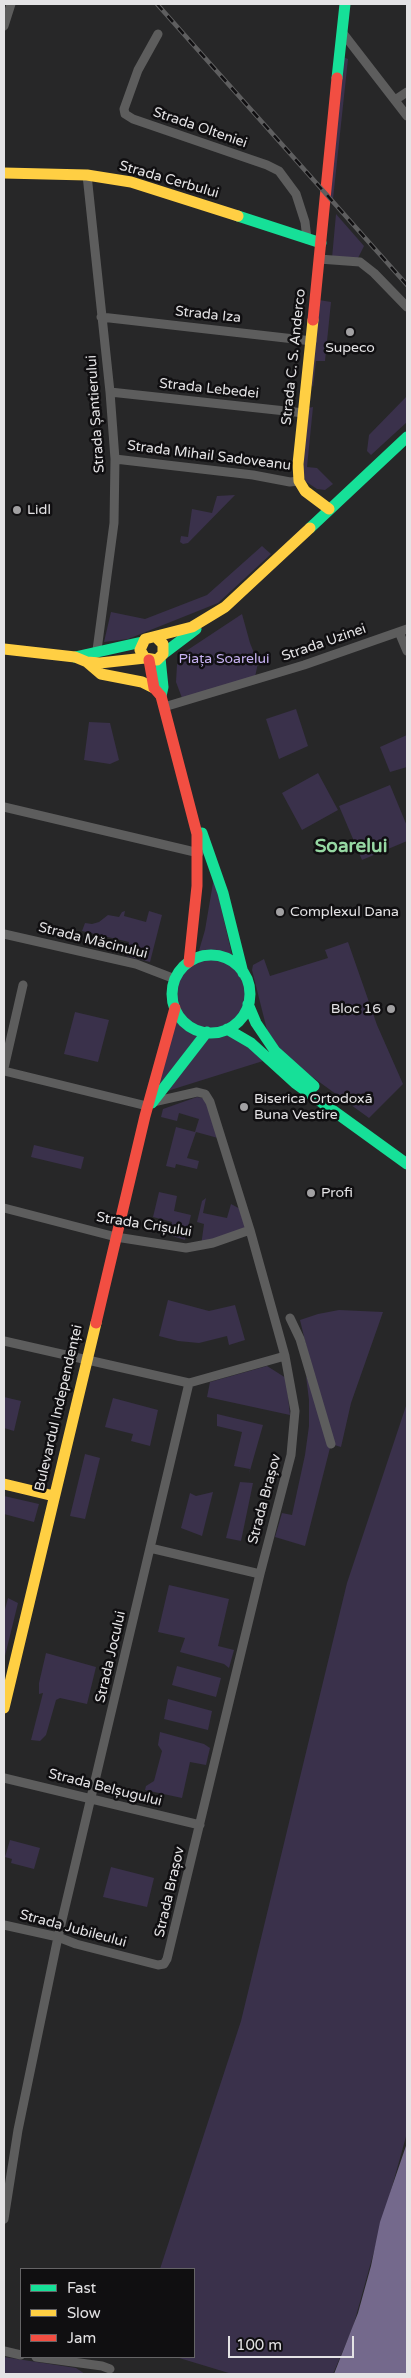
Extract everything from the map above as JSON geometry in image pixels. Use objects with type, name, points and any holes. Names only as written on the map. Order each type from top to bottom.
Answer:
[{"type":"main road","name":"Strada C. S. Anderco","points":[[299,481],[298,464],[345,4]]},
{"type":"main road","name":"Strada Cerbului","points":[[4,173],[87,175],[131,182],[321,243]]},
{"type":"main road","points":[[4,649],[75,657],[88,662],[118,662],[154,657],[248,587],[407,437]]},
{"type":"main road","points":[[299,481],[304,491],[329,509]]},
{"type":"main road","points":[[75,657],[96,650],[142,642],[148,637],[156,637],[192,627],[211,616]]},
{"type":"main road","points":[[156,637],[164,644],[154,657],[159,697],[195,819],[199,853],[195,908],[188,962],[175,979]]},
{"type":"main road","points":[[142,642],[140,650],[154,657]]},
{"type":"main road","points":[[88,662],[93,669],[101,674],[142,682],[159,697]]},
{"type":"main road","points":[[175,1008],[185,1023],[195,1029],[207,1032],[227,1029],[240,1019],[248,1004],[249,988],[223,893],[186,786]]},
{"type":"main road","points":[[188,962],[207,955],[221,956],[234,963],[244,973]]},
{"type":"main road","name":"Bulevardul Independenței","points":[[4,1708],[86,1359],[175,1008],[172,996],[175,979]]},
{"type":"main road","points":[[248,1004],[256,1023],[275,1051],[354,1122],[407,1164]]},
{"type":"main road","points":[[227,1029],[251,1043],[295,1083],[407,1154]]},
{"type":"main road","name":"Bulevardul Independenței","points":[[149,1108],[161,1089],[207,1032]]},
{"type":"main road","points":[[4,1484],[54,1496]]},
{"type":"street","points":[[4,26],[11,4]]},
{"type":"street","points":[[342,32],[407,116]]},
{"type":"street","name":"Strada Olteniei","points":[[158,34],[138,70],[124,109],[125,114],[133,120],[267,165],[279,171],[296,194],[305,222],[307,239]]},
{"type":"street","points":[[396,100],[407,92]]},
{"type":"street","name":"Strada Șantierului","points":[[87,175],[110,392],[115,459],[114,523],[96,650]]},
{"type":"street","points":[[319,260],[360,262],[374,273],[407,307]]},
{"type":"street","name":"Strada Iza","points":[[101,317],[312,341]]},
{"type":"street","name":"Strada Lebedei","points":[[110,392],[304,413]]},
{"type":"street","name":"Strada Mihail Sadoveanu","points":[[115,459],[253,475],[290,482],[299,481]]},
{"type":"street","points":[[403,630],[407,651]]},
{"type":"street","name":"Strada Uzinei","points":[[159,697],[304,665],[403,630]]},
{"type":"street","points":[[4,807],[199,853]]},
{"type":"street","name":"Strada Măcinului","points":[[4,934],[136,964],[175,979]]},
{"type":"street","points":[[23,985],[4,1070],[149,1108]]},
{"type":"street","name":"Strada Brașov","points":[[149,1108],[197,1092],[206,1096],[250,1230],[285,1356],[295,1411],[292,1455],[260,1574],[170,1950],[164,1964]]},
{"type":"street","name":"Strada Crișului","points":[[4,1208],[116,1237],[190,1248],[213,1243],[250,1230]]},
{"type":"street","points":[[290,1318],[300,1339],[331,1444]]},
{"type":"street","points":[[4,1340],[189,1383],[285,1356]]},
{"type":"street","name":"Strada Jocului","points":[[4,2219],[18,2130],[58,1937],[189,1383]]},
{"type":"street","points":[[150,1548],[260,1574]]},
{"type":"street","name":"Strada Belșugului","points":[[4,1778],[200,1826]]},
{"type":"street","name":"Strada Jubileului","points":[[4,1925],[58,1937],[112,1954],[158,1965],[164,1964]]},
{"type":"street","points":[[4,2351],[20,2355]]},
{"type":"street","points":[[43,2358],[102,2366],[110,2369]]},
{"type":"green space","points":[[343,57],[348,59],[333,199],[330,196]]},
{"type":"green space","points":[[336,214],[364,246],[358,258],[332,258]]},
{"type":"green space","points":[[319,300],[331,302],[325,361],[316,361],[313,387],[311,384]]},
{"type":"green space","points":[[407,396],[407,422],[371,455],[367,451],[369,435]]},
{"type":"green space","points":[[313,407],[307,467],[317,468],[333,484],[325,490],[317,489],[305,481],[302,471],[308,408]]},
{"type":"green space","points":[[235,495],[188,543],[183,544],[180,542],[181,536],[188,537],[192,509],[212,513],[217,496]]},
{"type":"green space","points":[[262,546],[271,554],[218,603],[128,639],[104,642],[111,612],[145,619],[207,595]]},
{"type":"green space","name":"Piața Soarelui","points":[[242,614],[258,663],[255,677],[182,698],[176,682],[177,665],[183,653]]},
{"type":"green space","points":[[296,709],[308,746],[279,759],[266,719]]},
{"type":"green space","points":[[89,722],[110,723],[119,760],[110,764],[84,760]]},
{"type":"green space","points":[[407,735],[407,767],[390,772],[380,747]]},
{"type":"green space","points":[[318,773],[338,810],[302,830],[282,793]]},
{"type":"green space","points":[[390,785],[407,826],[407,841],[362,860],[339,806]]},
{"type":"green space","points":[[214,877],[233,959],[213,953],[198,954],[205,930]]},
{"type":"green space","points":[[125,911],[124,916],[146,922],[149,911],[162,915],[150,962],[126,956],[129,942],[82,931],[85,923],[99,922],[108,915],[119,917]]},
{"type":"green space","points":[[348,942],[377,1025],[403,1084],[369,1118],[300,1068],[281,1050],[267,1030],[252,970],[253,965],[264,959],[270,976],[328,958],[325,950]]},
{"type":"green space","points":[[211,955],[226,958],[238,967],[247,979],[250,994],[247,1009],[238,1021],[226,1030],[211,1033],[196,1030],[184,1021],[175,1009],[172,994],[175,979],[184,967],[196,958]]},
{"type":"green space","points":[[75,1012],[109,1020],[98,1062],[64,1054]]},
{"type":"green space","points":[[175,1013],[178,1020],[189,1029],[204,1033],[151,1103]]},
{"type":"green space","points":[[226,1033],[239,1038],[263,1061],[161,1093],[210,1034]]},
{"type":"green space","points":[[197,1097],[206,1099],[218,1138],[196,1132],[187,1158],[199,1161],[197,1169],[176,1164],[175,1168],[166,1166],[176,1127],[195,1132],[199,1119],[179,1113],[177,1121],[161,1117],[163,1109]]},
{"type":"green space","points":[[34,1145],[84,1157],[81,1169],[31,1157]]},
{"type":"green space","points":[[159,1192],[177,1196],[174,1211],[191,1215],[185,1240],[169,1235],[172,1222],[153,1217]]},
{"type":"green space","points":[[206,1198],[203,1213],[227,1218],[231,1204],[244,1211],[250,1230],[201,1246],[204,1224],[197,1222],[202,1201]]},
{"type":"green space","points":[[168,1300],[209,1311],[235,1305],[245,1340],[229,1345],[227,1336],[199,1343],[178,1341],[159,1336]]},
{"type":"green space","points":[[339,1310],[383,1312],[351,1403],[341,1447],[331,1444],[305,1546],[275,1537],[282,1513],[292,1515],[305,1455],[309,1426],[309,1400],[306,1376],[318,1402],[300,1320]]},
{"type":"green space","points":[[267,1366],[286,1378],[290,1415],[207,1397],[210,1382]]},
{"type":"green space","points":[[4,1397],[21,1401],[14,1431],[4,1428]]},
{"type":"green space","points":[[113,1398],[158,1410],[150,1446],[131,1441],[133,1434],[105,1427]]},
{"type":"green space","points":[[407,1403],[407,2133],[353,2327],[333,2374],[232,2374],[179,2358],[195,2358],[195,2268],[160,2268],[241,2021],[347,1583]]},
{"type":"green space","points":[[217,1414],[263,1425],[249,1474],[250,1469],[234,1466],[242,1432],[217,1426]]},
{"type":"green space","points":[[85,1454],[100,1458],[85,1519],[70,1516]]},
{"type":"green space","points":[[240,1482],[253,1483],[241,1541],[226,1538]]},
{"type":"green space","points":[[213,1492],[202,1536],[181,1528],[190,1493],[196,1496]]},
{"type":"green space","points":[[4,1496],[39,1504],[34,1522],[4,1514]]},
{"type":"green space","points":[[169,1585],[229,1599],[218,1646],[234,1650],[229,1668],[224,1664],[180,1652],[185,1638],[158,1632]]},
{"type":"green space","points":[[8,1598],[18,1603],[4,1660],[4,1613]]},
{"type":"green space","points":[[46,1653],[96,1667],[87,1704],[60,1698],[56,1700],[46,1735],[40,1741],[31,1740],[43,1693],[39,1694],[39,1683]]},
{"type":"green space","points":[[177,1666],[221,1678],[216,1697],[172,1685]]},
{"type":"green space","points":[[168,1699],[212,1711],[208,1730],[164,1719]]},
{"type":"green space","points":[[160,1732],[204,1744],[210,1748],[206,1765],[190,1762],[182,1798],[145,1790],[146,1786],[154,1781],[162,1751],[158,1745]]},
{"type":"green space","points":[[10,1840],[40,1848],[34,1869],[11,1863],[12,1859],[5,1857]]},
{"type":"green space","points":[[111,1867],[154,1878],[147,1907],[103,1897]]},
{"type":"green space","points":[[4,2357],[76,2368],[85,2374],[4,2374]]},
{"type":"shaded area","points":[[407,2143],[407,2374],[334,2374],[358,2313],[371,2266],[380,2222]]},
{"type":"railway","points":[[157,4],[407,285]]},
{"type":"traffic: fast","points":[[337,78],[345,4]]},
{"type":"traffic: fast","points":[[238,216],[321,243]]},
{"type":"traffic: fast","points":[[310,528],[407,437]]},
{"type":"traffic: fast","points":[[163,654],[196,629]]},
{"type":"traffic: fast","points":[[75,657],[142,642]]},
{"type":"traffic: fast","points":[[160,658],[163,687],[161,696]]},
{"type":"traffic: fast","points":[[202,833],[223,893],[243,973]]},
{"type":"traffic: fast","points":[[211,955],[226,958],[238,967],[247,979],[250,994],[247,1009],[238,1021],[226,1030],[211,1033],[196,1030],[184,1021],[175,1009],[172,994],[175,979],[184,967],[196,958],[211,955]]},
{"type":"traffic: fast","points":[[248,1004],[256,1023],[275,1051],[314,1086]]},
{"type":"traffic: fast","points":[[227,1029],[251,1043],[295,1083],[407,1164]]},
{"type":"traffic: fast","points":[[152,1103],[207,1032]]},
{"type":"traffic: slow","points":[[4,173],[87,175],[131,182],[238,216]]},
{"type":"traffic: slow","points":[[313,320],[298,464],[299,481],[305,491],[329,509]]},
{"type":"traffic: slow","points":[[156,637],[163,644],[163,654],[157,660],[145,658],[140,650],[145,639],[192,627],[225,607],[310,528]]},
{"type":"traffic: slow","points":[[4,649],[75,657],[87,662],[100,663],[145,658]]},
{"type":"traffic: slow","points":[[87,662],[101,674],[142,682],[154,688]]},
{"type":"traffic: slow","points":[[4,1708],[96,1323]]},
{"type":"traffic: slow","points":[[4,1484],[54,1496]]},
{"type":"traffic: jam","points":[[313,320],[337,78]]},
{"type":"traffic: jam","points":[[149,660],[154,688],[161,696],[197,834],[197,886],[189,962]]},
{"type":"traffic: jam","points":[[96,1323],[145,1116],[175,1008]]},
{"type":"place","name":"Supeco","points":[[350,332]]},
{"type":"place","name":"Lidl","points":[[17,510]]},
{"type":"place","name":"Complexul Dana","points":[[280,912]]},
{"type":"place","name":"Bloc 16","points":[[391,1009]]},
{"type":"place","name":"Biserica Ortodoxă Buna Vestire","points":[[244,1107]]},
{"type":"place","name":"Profi","points":[[311,1193]]},
{"type":"district","name":"Soarelui","points":[[351,847]]}]
